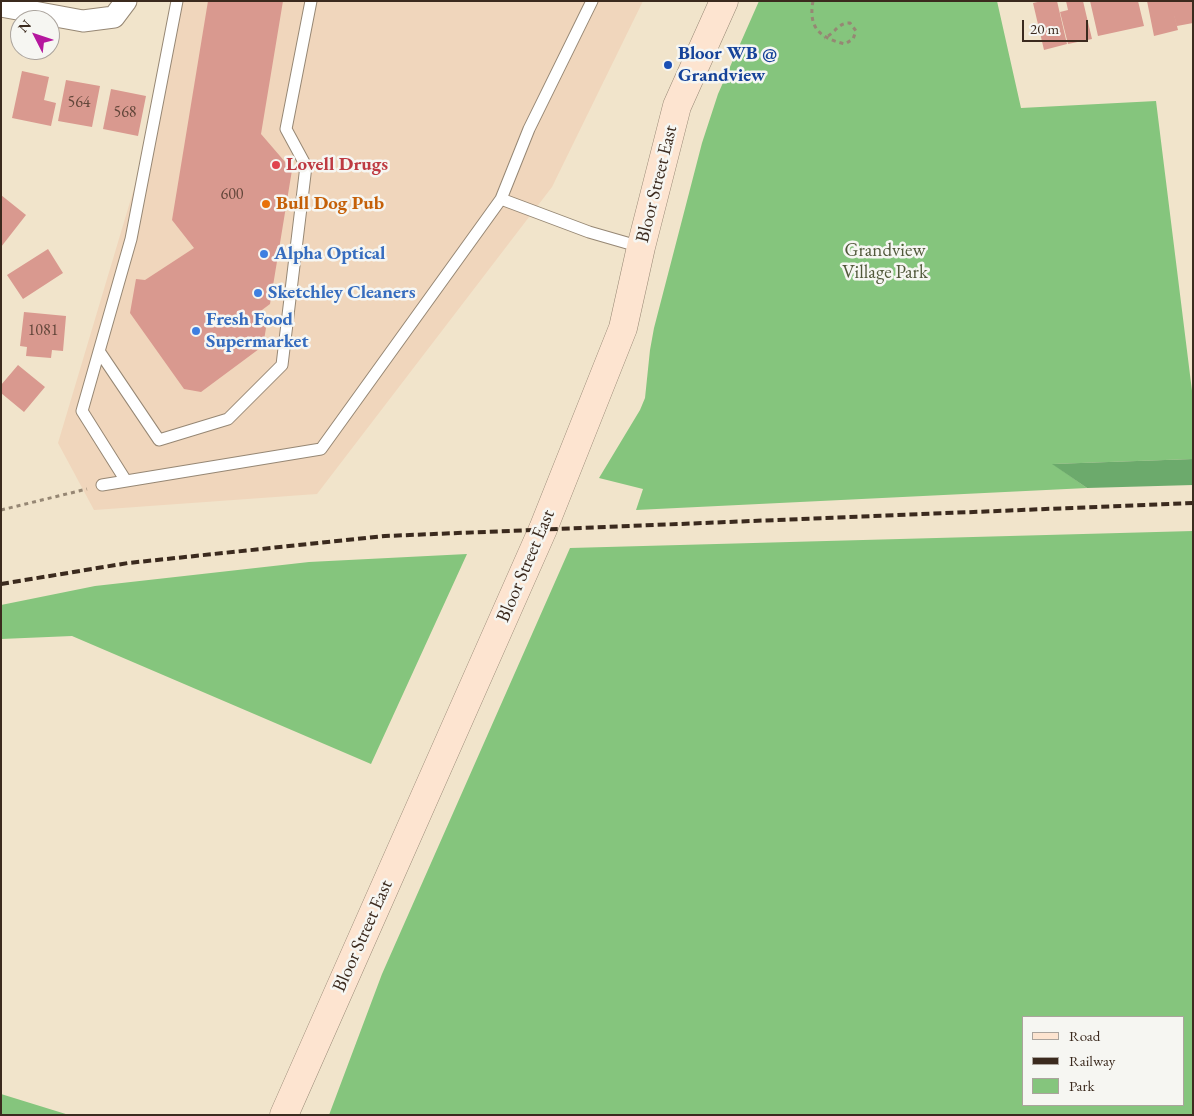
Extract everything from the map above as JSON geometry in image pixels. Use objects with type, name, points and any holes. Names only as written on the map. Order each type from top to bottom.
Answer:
[{"type":"main road","name":"Bloor Street East","points":[[284,1115],[554,503],[623,328],[641,247],[677,106],[724,1]]},
{"type":"street","points":[[1,6],[83,21],[114,17],[126,1]]},
{"type":"lane","points":[[126,481],[82,410],[131,239],[177,1]]},
{"type":"lane","points":[[99,351],[159,440],[228,419],[282,365],[306,166],[286,129],[311,1]]},
{"type":"lane","points":[[102,485],[321,449],[501,199],[529,129],[592,1]]},
{"type":"lane","points":[[501,199],[589,232],[641,247]]},
{"type":"path","points":[[813,1],[812,20],[815,28],[824,38],[845,44],[853,40],[856,31],[850,24],[846,23],[824,38]]},
{"type":"path","points":[[1,510],[102,485]]},
{"type":"shaded area","points":[[176,1],[643,1],[552,187],[317,494],[94,510],[58,443],[150,135]]},
{"type":"green space","name":"Grandview Village Park","points":[[759,1],[997,1],[1021,108],[1156,101],[1193,399],[1193,459],[1053,464],[1087,488],[636,510],[643,489],[599,478],[640,410],[645,398],[654,328],[702,143],[718,94]]},
{"type":"green space","points":[[1193,459],[1193,485],[1087,488],[1052,464]]},
{"type":"green space","points":[[1193,531],[1193,1115],[329,1115],[382,974],[570,548]]},
{"type":"green space","points":[[467,554],[371,764],[72,636],[1,639],[1,605],[95,586],[309,562]]},
{"type":"green space","points":[[1,1094],[69,1115],[1,1115]]},
{"type":"building","points":[[208,1],[283,1],[261,134],[292,170],[270,304],[254,316],[266,328],[263,346],[201,392],[184,389],[130,313],[136,279],[145,280],[194,248],[172,220]]},
{"type":"building","points":[[1057,1],[1067,44],[1044,50],[1033,3]]},
{"type":"building","points":[[1066,1],[1083,1],[1092,39],[1068,44],[1060,12],[1068,10]]},
{"type":"building","points":[[1090,1],[1138,1],[1144,26],[1098,36]]},
{"type":"building","points":[[1147,1],[1193,1],[1193,23],[1177,26],[1171,3],[1178,30],[1154,36]]},
{"type":"building","points":[[22,71],[49,77],[44,100],[56,103],[51,126],[12,118]]},
{"type":"building","points":[[66,80],[100,86],[92,127],[58,121]]},
{"type":"building","points":[[111,89],[146,96],[138,136],[103,129]]},
{"type":"building","points":[[1,195],[26,215],[1,247]]},
{"type":"building","points":[[48,249],[63,273],[23,299],[7,275]]},
{"type":"building","points":[[24,312],[66,316],[63,351],[52,350],[51,358],[26,356],[27,347],[20,346]]},
{"type":"building","points":[[18,365],[45,387],[24,412],[1,393],[1,385]]},
{"type":"railway","points":[[1,584],[128,563],[385,536],[1193,503]]},
{"type":"place","name":"Bloor WB @ Grandview","points":[[668,65]]},
{"type":"place","name":"Lovell Drugs","points":[[276,165]]},
{"type":"place","name":"Bull Dog Pub","points":[[266,204]]},
{"type":"place","name":"Alpha Optical","points":[[264,254]]},
{"type":"place","name":"Sketchley Cleaners","points":[[258,293]]},
{"type":"place","name":"Fresh Food Supermarket","points":[[196,331]]}]
